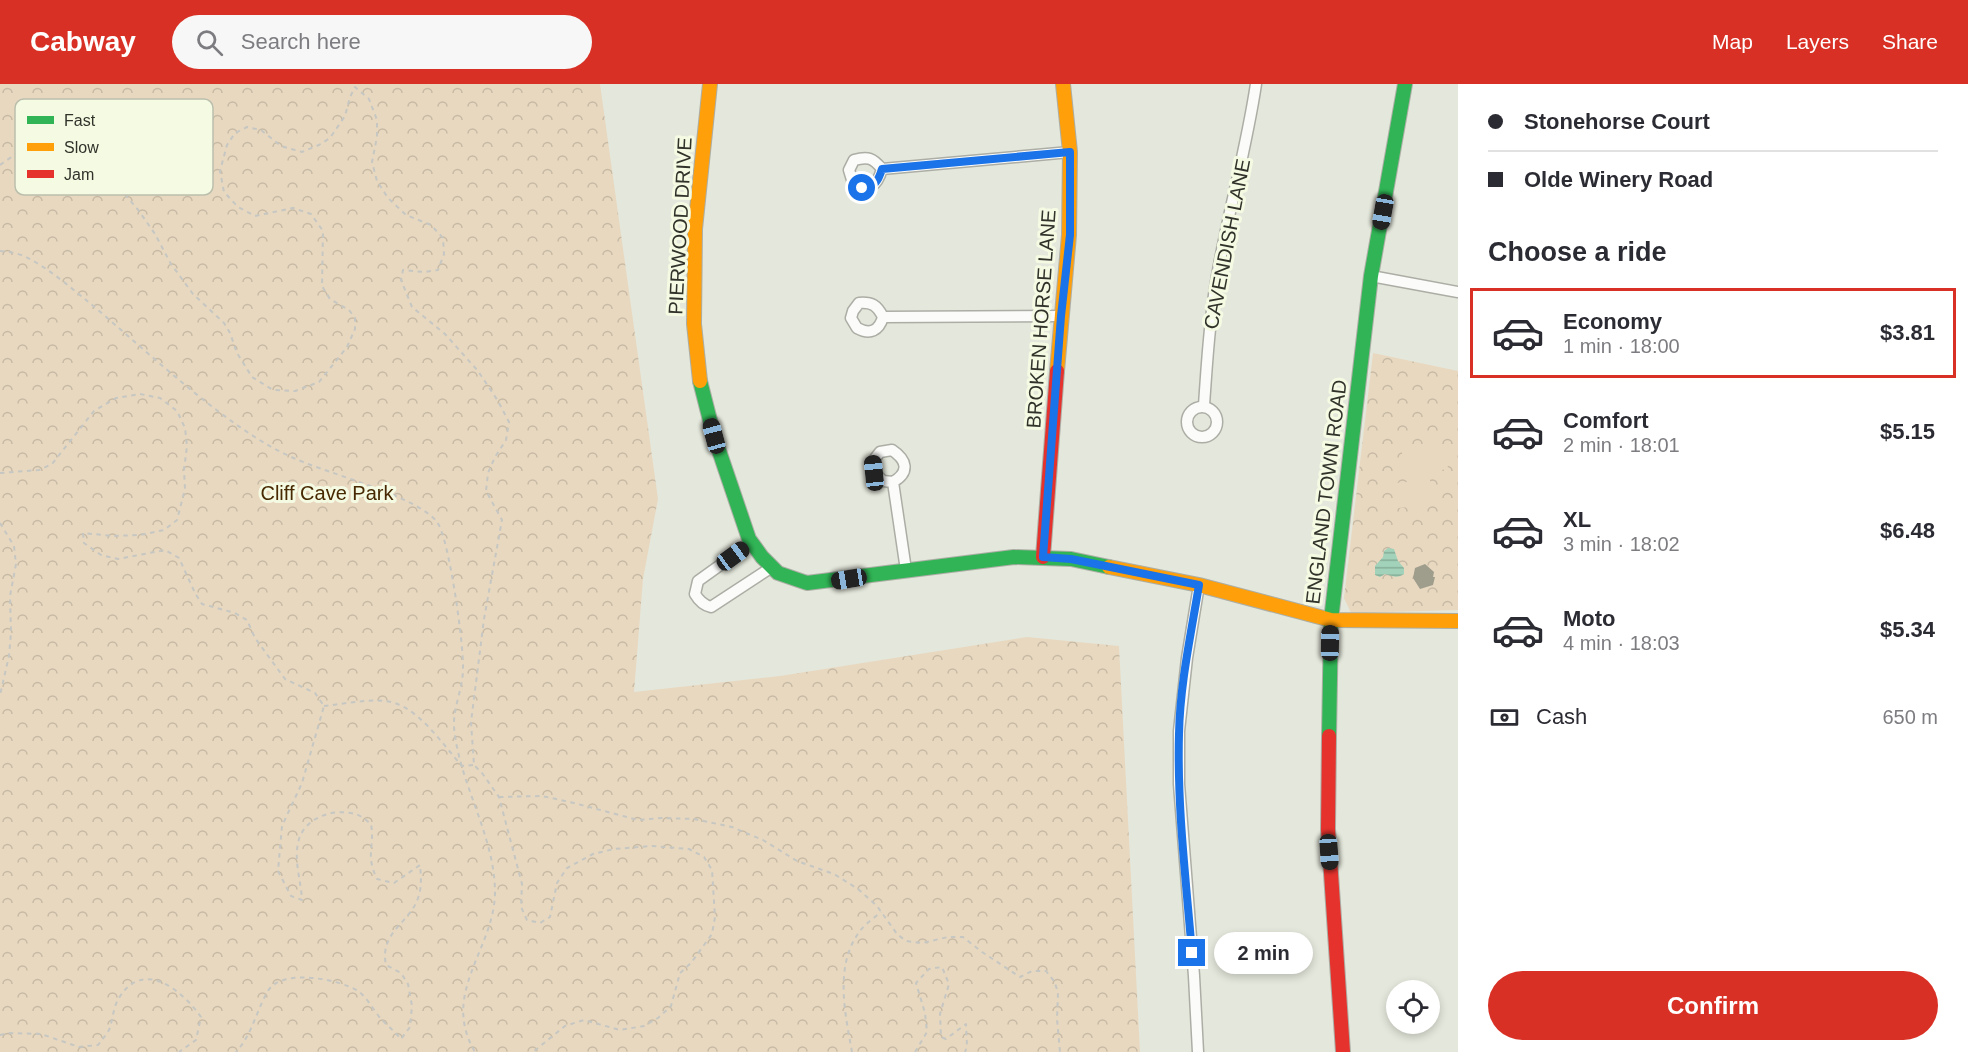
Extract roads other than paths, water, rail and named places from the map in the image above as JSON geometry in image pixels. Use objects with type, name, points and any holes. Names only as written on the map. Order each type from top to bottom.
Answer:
[{"type":"street","name":"PIERWOOD DRIVE","points":[[710,84],[695,230],[694,324],[700,381],[714,436],[746,533],[751,543],[783,576],[807,583],[1014,557],[1043,557],[1071,559],[1199,585],[1330,620],[1458,621]]},
{"type":"street","name":"BROKEN HORSE LANE","points":[[1043,557],[1061,316],[1070,235],[1070,152],[1063,84]]},
{"type":"street","name":"CAVENDISH LANE","points":[[1204,405],[1208,344],[1216,282],[1250,125],[1256,84]]},
{"type":"street","name":"ENGLAND TOWN ROAD","points":[[1343,1052],[1328,829],[1330,620],[1371,276],[1405,84]]},
{"type":"street","points":[[882,169],[1070,152]]},
{"type":"street","points":[[1371,276],[1458,292]]},
{"type":"street","points":[[882,317],[1061,316]]},
{"type":"street","points":[[893,482],[906,570]]},
{"type":"street","points":[[751,543],[698,581],[695,594],[698,600],[711,607],[772,567]]},
{"type":"street","points":[[1198,1052],[1179,784],[1179,731],[1187,658],[1199,585]]},
{"type":"park label","name":"Cliff Cave Park","points":[[327,493]]}]
